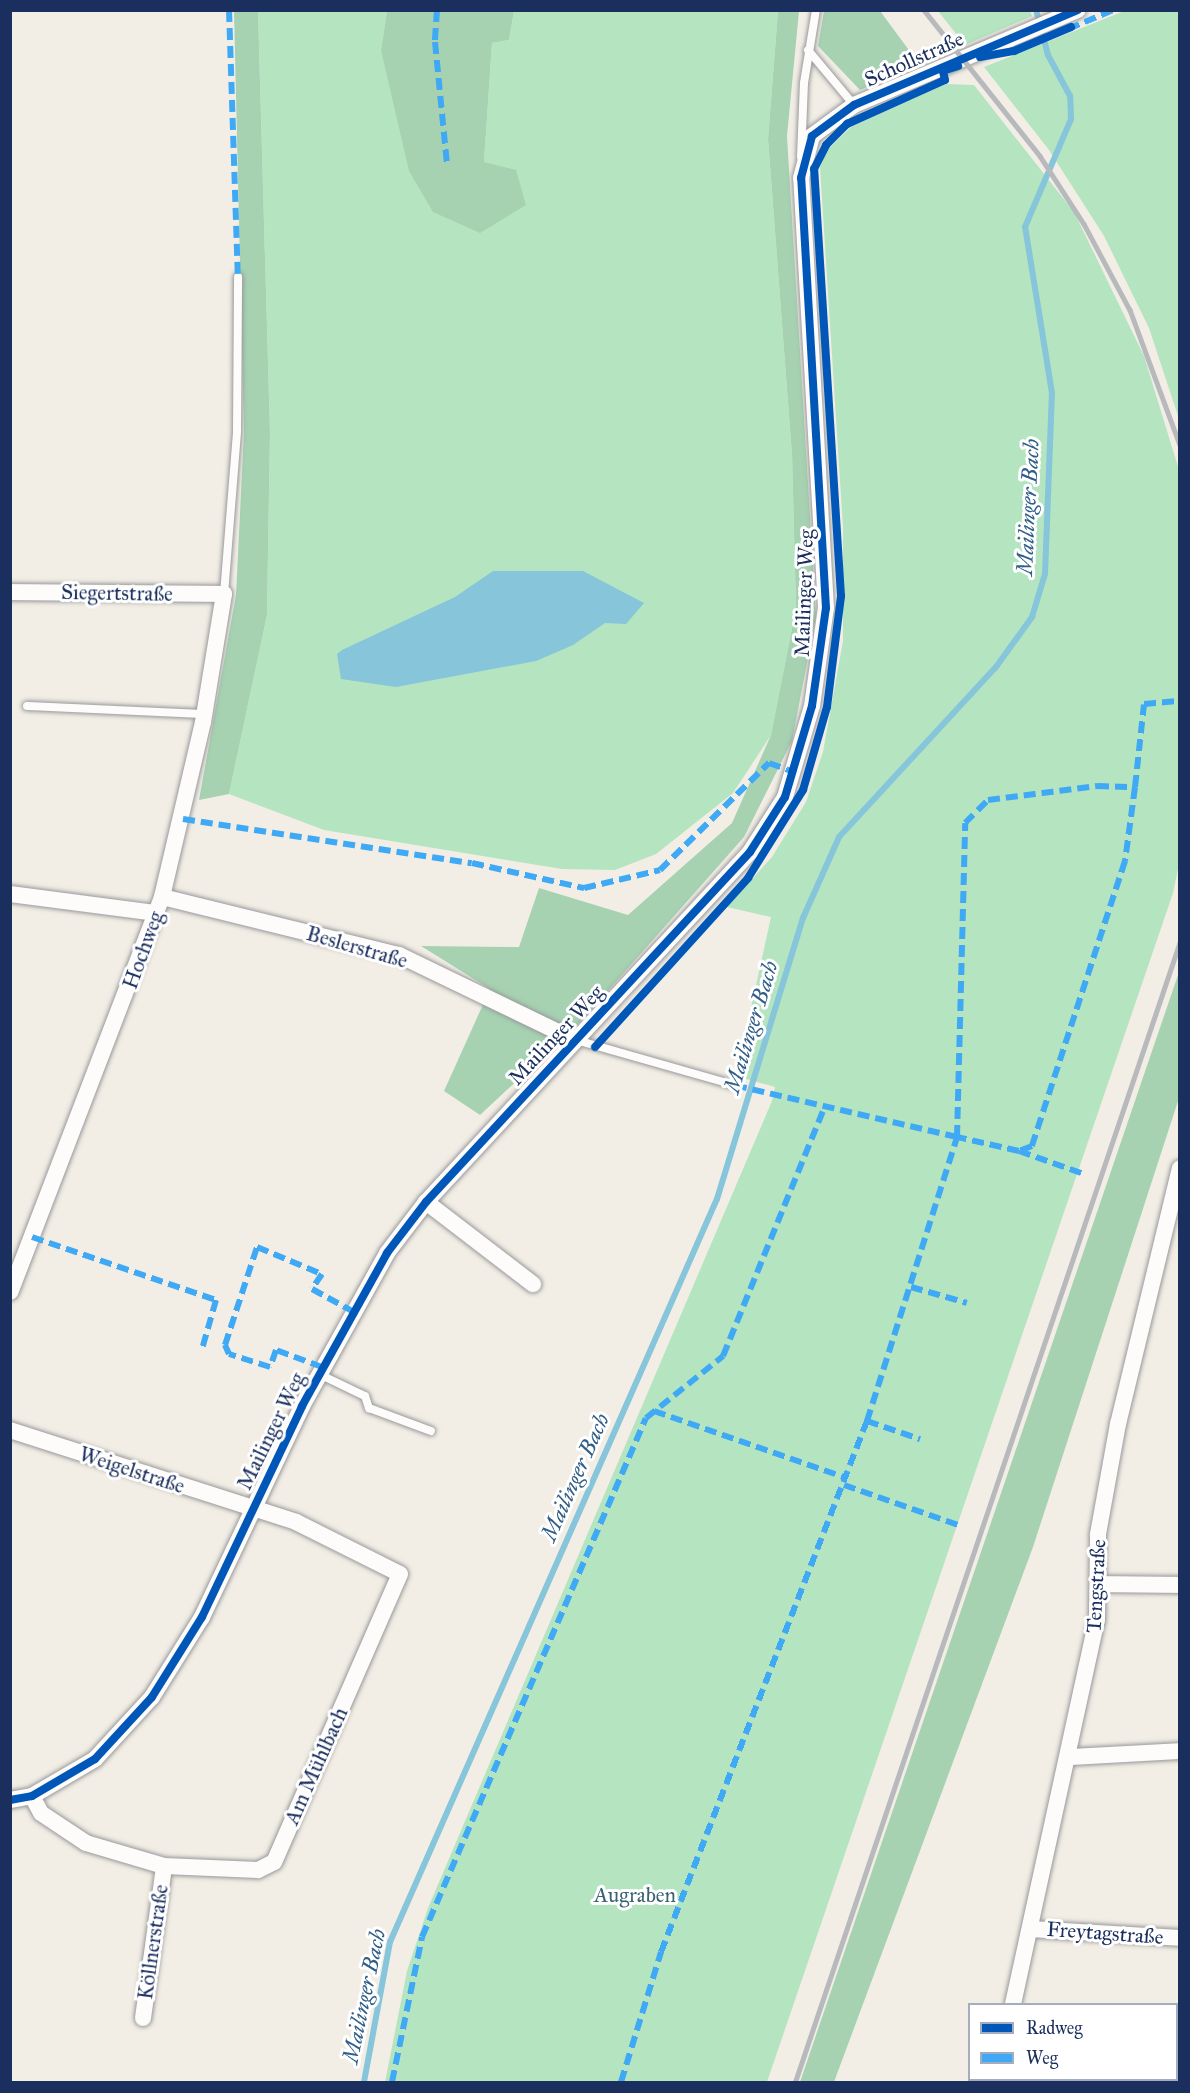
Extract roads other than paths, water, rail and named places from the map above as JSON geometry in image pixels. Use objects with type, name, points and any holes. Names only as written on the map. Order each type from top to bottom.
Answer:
[{"type":"street","name":"Schollstraße","points":[[801,178],[812,136],[854,105],[1072,13]]},
{"type":"street","name":"Mailinger Weg","points":[[10,1800],[32,1796],[95,1759],[152,1697],[202,1617],[319,1374],[387,1253],[426,1202],[750,852],[785,797],[804,740],[824,639],[827,557],[801,178]]},
{"type":"street","name":"Siegertstraße","points":[[10,592],[224,594]]},
{"type":"street","name":"Hochweg","points":[[10,1292],[159,905],[204,714],[224,594]]},
{"type":"street","name":"Beslerstraße","points":[[10,894],[159,905],[399,955],[575,1040]]},
{"type":"street","name":"Tengstraße","points":[[1012,2003],[1070,1757],[1097,1620],[1098,1534],[1118,1424],[1179,1168]]},
{"type":"street","points":[[426,1202],[533,1284]]},
{"type":"street","name":"Weigelstraße","points":[[10,1430],[252,1510]]},
{"type":"street","name":"Am Mühlbach","points":[[32,1796],[41,1813],[86,1844],[164,1866],[258,1870],[274,1862],[400,1574],[296,1522],[252,1510]]},
{"type":"street","points":[[1098,1584],[1179,1585]]},
{"type":"street","points":[[1070,1757],[1179,1751]]},
{"type":"street","name":"Köllnerstraße","points":[[143,2018],[164,1866]]},
{"type":"street","name":"Freytagstraße","points":[[1030,1929],[1179,1938]]},
{"type":"lane","name":"Mailinger Weg","points":[[801,178],[808,50],[816,10]]},
{"type":"lane","points":[[808,50],[854,105]]},
{"type":"lane","points":[[224,594],[237,431],[237,277]]},
{"type":"lane","points":[[27,706],[204,714]]},
{"type":"lane","points":[[575,1040],[734,1085]]},
{"type":"lane","points":[[319,1374],[365,1396],[369,1408],[431,1431]]},
{"type":"water","points":[[493,571],[583,571],[644,603],[626,624],[605,623],[573,645],[536,661],[396,687],[341,679],[337,654],[342,650],[455,597]]},
{"type":"waterway","name":"Mailinger Bach","points":[[364,2082],[390,1942],[717,1199],[803,918],[839,837],[996,667],[1032,617],[1045,574],[1052,393],[1025,227],[1071,119],[1070,96],[1048,55],[1036,10]]},
{"type":"railway","points":[[924,10],[1040,156],[1084,224],[1130,310],[1180,445]]},
{"type":"railway","points":[[795,2082],[1180,941]]},
{"type":"park label","name":"Augraben","points":[[635,1895]]}]
